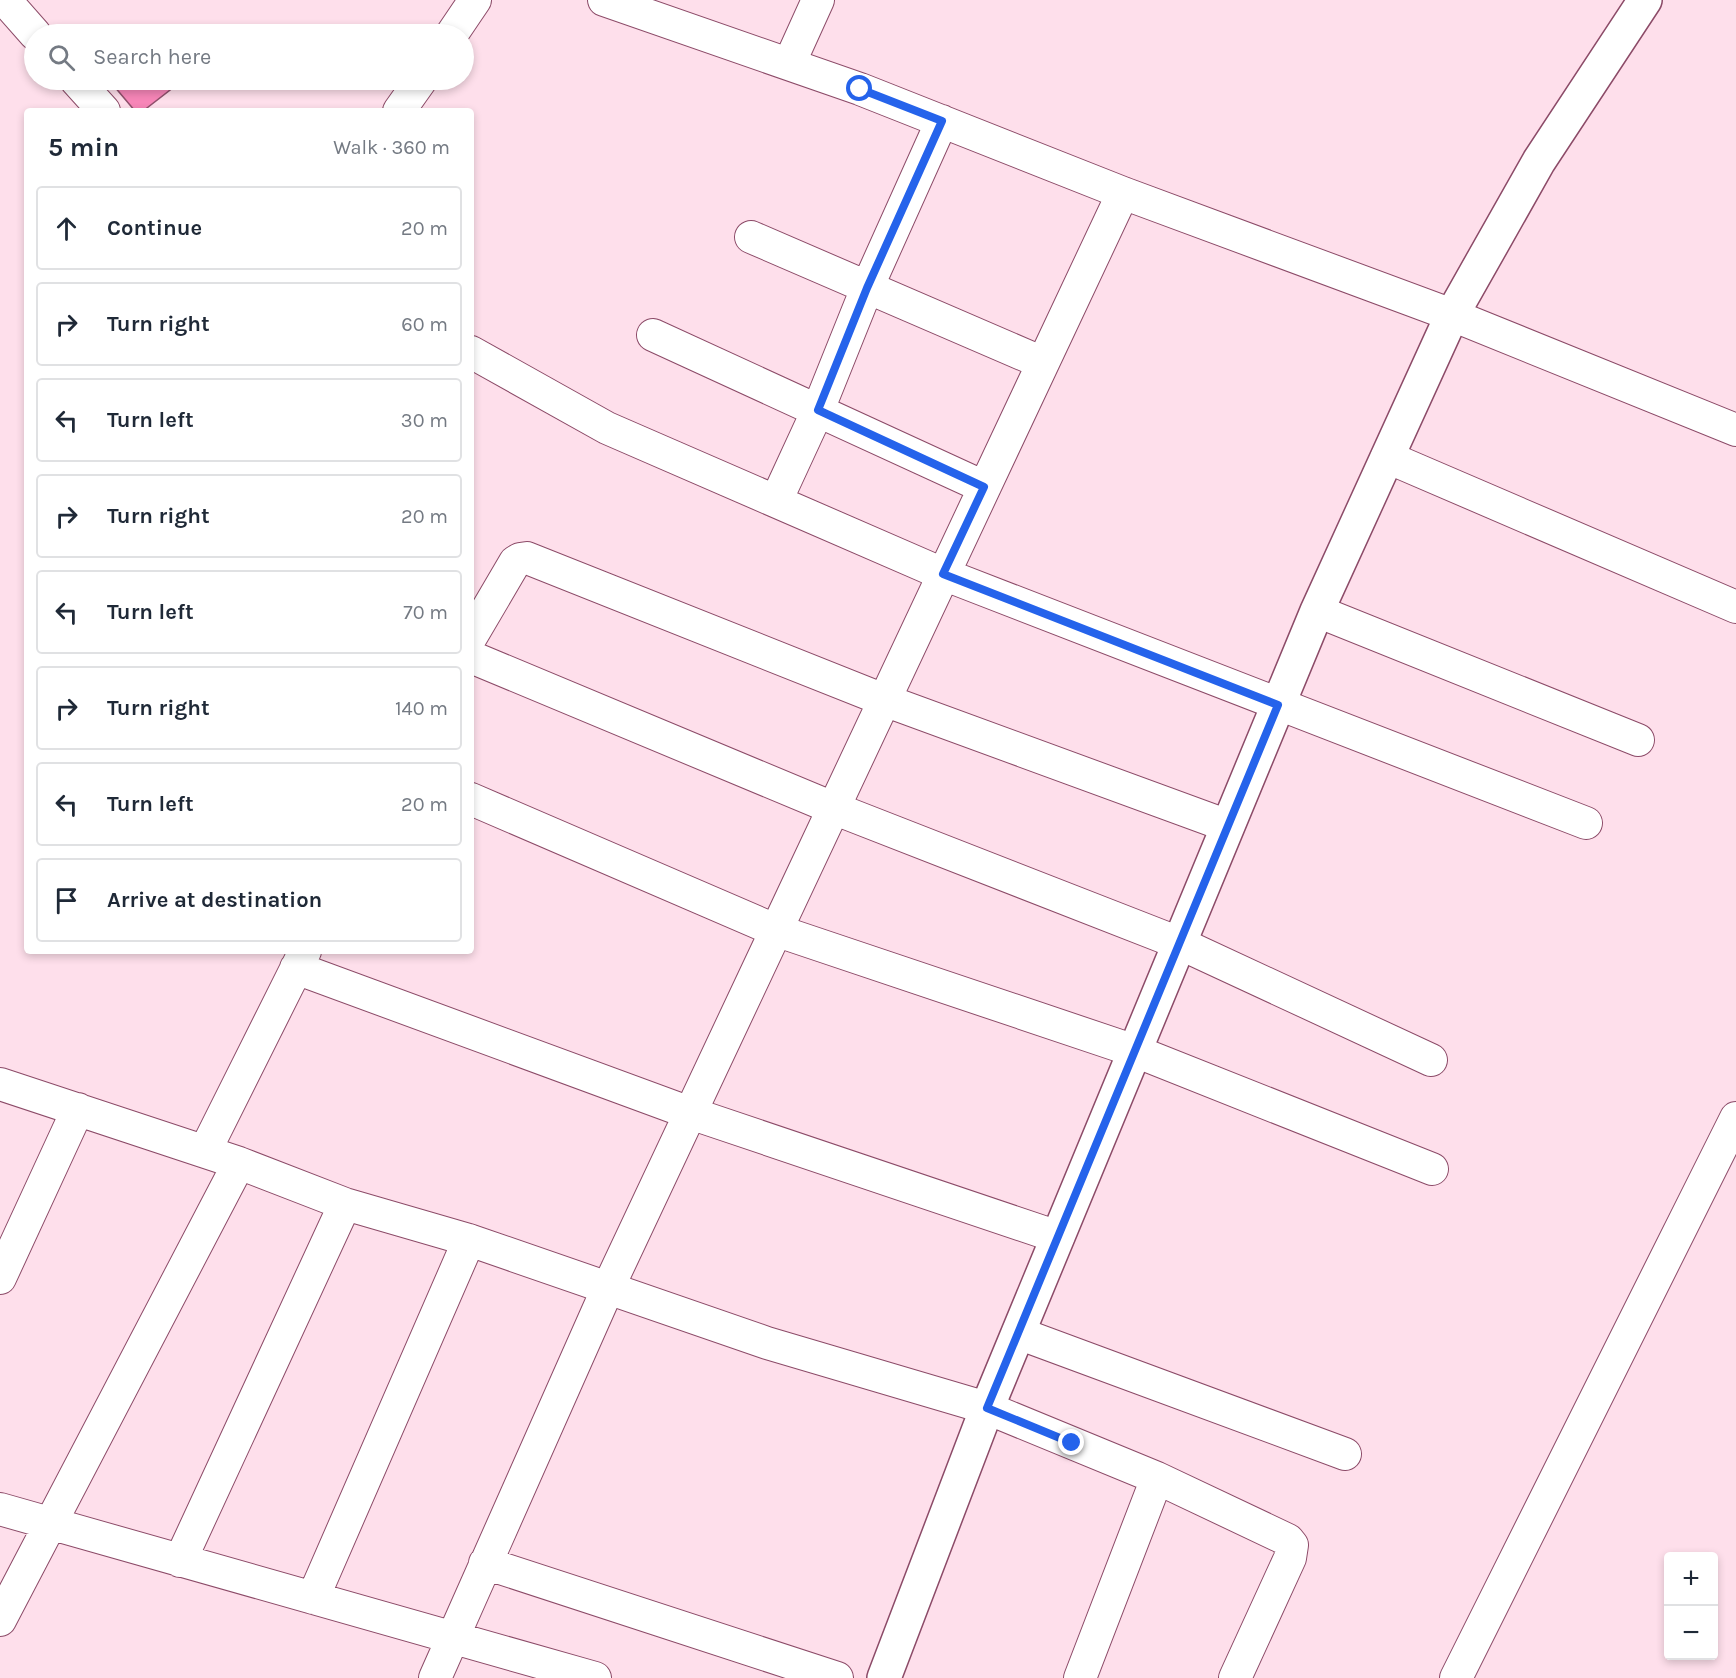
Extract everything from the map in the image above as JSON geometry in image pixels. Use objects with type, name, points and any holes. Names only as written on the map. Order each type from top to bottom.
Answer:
[{"type":"street","points":[[5,0],[26,24]]},
{"type":"street","points":[[459,24],[476,0]]},
{"type":"street","points":[[604,0],[789,64],[942,121],[1123,193],[1452,315],[1736,430]]},
{"type":"street","points":[[789,64],[818,0]]},
{"type":"street","points":[[884,1678],[987,1408],[1317,611],[1452,315],[1539,161],[1645,0]]},
{"type":"street","points":[[85,90],[101,108]]},
{"type":"street","points":[[401,108],[414,90]]},
{"type":"street","points":[[776,501],[818,410],[867,288],[942,121]]},
{"type":"street","points":[[435,1678],[608,1288],[1123,193]]},
{"type":"street","points":[[751,237],[1043,363]]},
{"type":"street","points":[[652,335],[984,487]]},
{"type":"street","points":[[474,354],[607,428],[943,574],[1586,823]]},
{"type":"street","points":[[1387,457],[1736,607]]},
{"type":"street","points":[[474,626],[483,592],[515,562],[527,558],[884,700],[1228,826]]},
{"type":"street","points":[[1317,611],[1638,740]]},
{"type":"street","points":[[474,658],[833,808],[1179,943],[1431,1060]]},
{"type":"street","points":[[474,801],[775,930],[1135,1051],[1432,1170]]},
{"type":"street","points":[[205,1151],[301,960],[690,1113],[1058,1237]]},
{"type":"street","points":[[0,1084],[205,1151],[345,1204],[469,1240],[767,1343],[987,1408],[1157,1478],[1288,1540],[1292,1545],[1290,1558],[1235,1678]]},
{"type":"street","points":[[0,1278],[78,1109]]},
{"type":"street","points":[[1456,1678],[1736,1118]]},
{"type":"street","points":[[0,1620],[239,1163]]},
{"type":"street","points":[[180,1561],[345,1204]]},
{"type":"street","points":[[313,1598],[469,1240]]},
{"type":"street","points":[[1018,1333],[1345,1454]]},
{"type":"street","points":[[1080,1678],[1157,1478]]},
{"type":"street","points":[[0,1509],[595,1678]]},
{"type":"street","points":[[485,1563],[837,1678]]},
{"type":"building","points":[[117,90],[170,90],[147,108],[132,108]]},
{"type":"route","points":[[860,89],[942,121],[867,288],[818,410],[984,487],[943,574],[1278,705],[987,1408],[1072,1443]]}]
